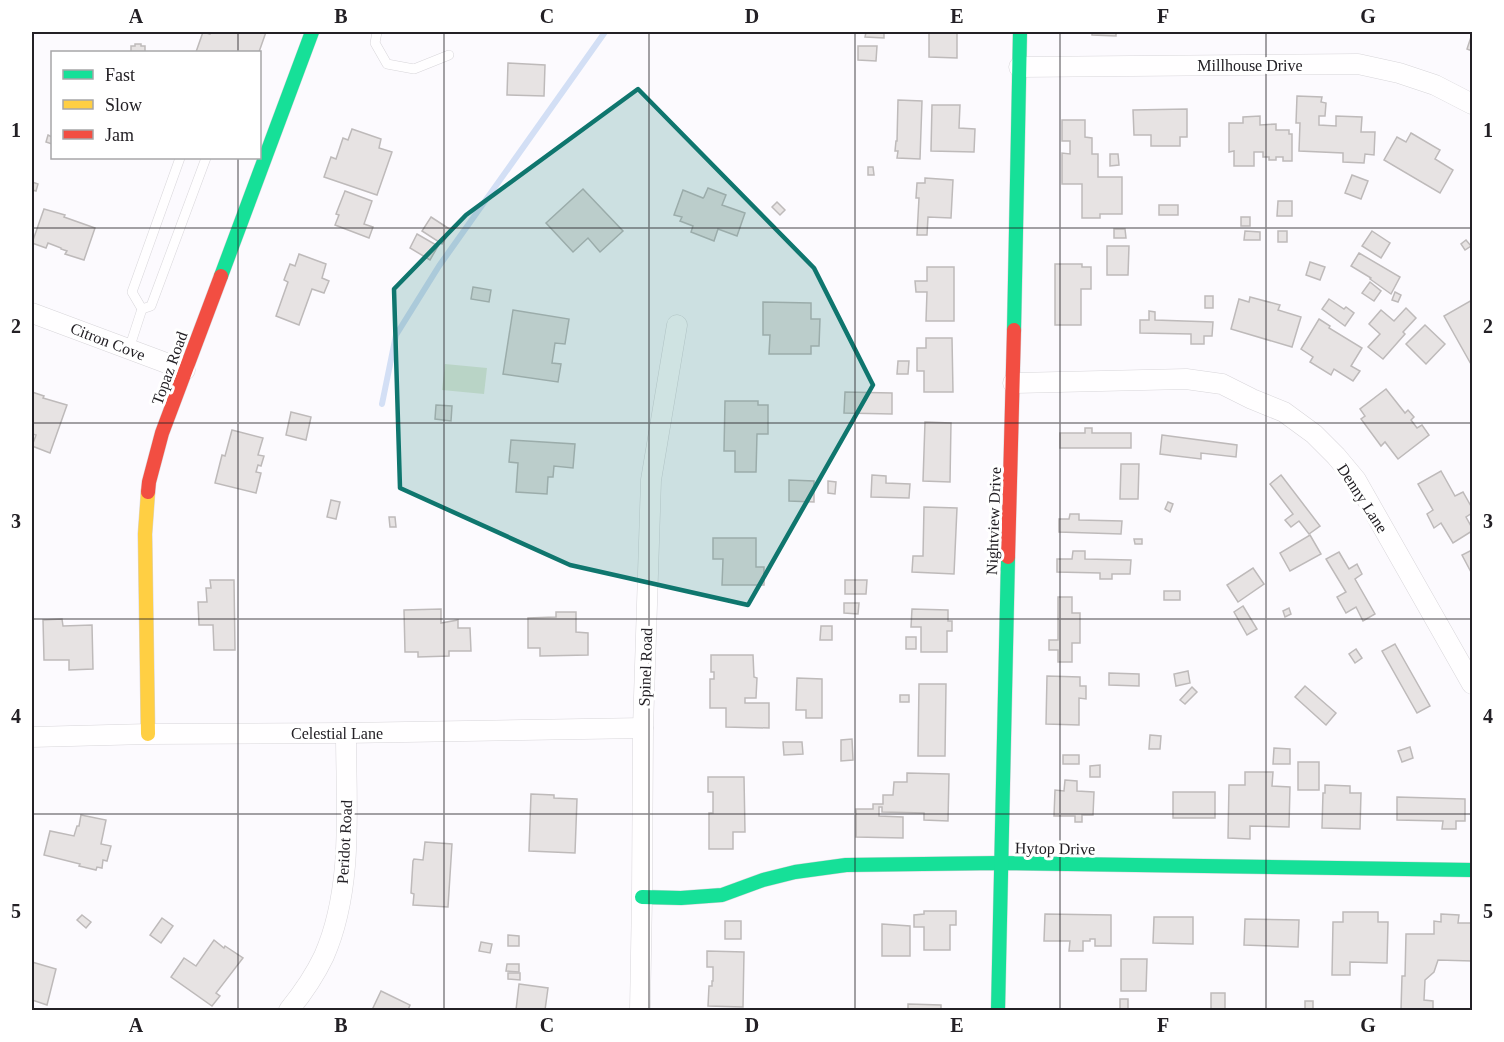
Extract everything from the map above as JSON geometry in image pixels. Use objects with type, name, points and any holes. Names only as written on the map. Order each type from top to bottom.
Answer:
[{"type":"street","name":"Topaz Road","points":[[148,734],[145,534],[150,482],[162,433],[263,155],[312,32]]},
{"type":"street","name":"Nightview Drive","points":[[998,1011],[1020,32]]},
{"type":"street","name":"Millhouse Drive","points":[[1019,67],[1358,64],[1435,84],[1473,104]]},
{"type":"street","name":"Citron Cove","points":[[32,313],[185,370]]},
{"type":"street","name":"Spinel Road","points":[[640,1011],[643,728],[651,480],[677,325]]},
{"type":"street","name":"Denny Lane","points":[[1013,383],[1186,379],[1222,384],[1284,412],[1314,434],[1356,480],[1473,684]]},
{"type":"street","name":"Celestial Lane","points":[[32,737],[643,728]]},
{"type":"street","name":"Peridot Road","points":[[289,1011],[324,957],[336,921],[344,879],[346,733]]},
{"type":"street","name":"Hytop Drive","points":[[642,897],[681,898],[722,895],[763,880],[846,865],[1000,863],[1473,870]]},
{"type":"lane","points":[[377,32],[375,43],[387,64],[414,69],[449,55]]},
{"type":"lane","points":[[129,349],[142,309],[132,292],[180,159]]},
{"type":"lane","points":[[142,309],[151,306],[206,159]]},
{"type":"highlighted area","points":[[638,89],[814,268],[873,385],[748,605],[570,565],[400,488],[394,289],[466,215]]},
{"type":"green space","points":[[445,364],[487,368],[484,394],[442,390]]},
{"type":"building","points":[[203,32],[210,34],[211,32],[266,32],[259,51],[196,51]]},
{"type":"building","points":[[866,32],[884,32],[884,38],[865,37]]},
{"type":"building","points":[[929,32],[957,32],[957,58],[929,57]]},
{"type":"building","points":[[1092,32],[1116,32],[1116,36],[1092,35]]},
{"type":"building","points":[[1472,34],[1472,51],[1467,49]]},
{"type":"building","points":[[135,44],[141,44],[145,46],[145,51],[131,51],[131,46]]},
{"type":"building","points":[[858,46],[877,46],[876,61],[858,60]]},
{"type":"building","points":[[508,63],[545,65],[544,96],[507,95]]},
{"type":"building","points":[[1297,96],[1322,97],[1321,102],[1326,103],[1325,116],[1319,116],[1319,125],[1336,126],[1336,116],[1362,117],[1361,132],[1375,132],[1374,155],[1365,154],[1364,163],[1343,162],[1343,153],[1299,151],[1300,123],[1296,123]]},
{"type":"building","points":[[898,100],[922,101],[920,159],[897,158],[898,151],[895,151]]},
{"type":"building","points":[[932,105],[960,105],[959,128],[975,129],[974,152],[931,151]]},
{"type":"building","points":[[1187,109],[1187,137],[1180,137],[1180,146],[1151,146],[1151,135],[1134,135],[1133,110]]},
{"type":"building","points":[[1260,116],[1260,125],[1276,124],[1276,130],[1289,130],[1289,134],[1292,134],[1292,161],[1283,161],[1283,157],[1269,160],[1269,157],[1263,157],[1263,152],[1254,152],[1254,166],[1234,166],[1234,151],[1229,152],[1229,123],[1243,123],[1243,117]]},
{"type":"building","points":[[1062,120],[1085,120],[1085,137],[1092,138],[1092,154],[1098,154],[1098,177],[1122,177],[1122,214],[1100,214],[1100,218],[1082,218],[1082,184],[1062,184],[1062,153],[1070,154],[1070,141],[1062,141]]},
{"type":"building","points":[[352,129],[381,139],[379,148],[392,152],[377,195],[324,177],[331,157],[336,159],[343,138],[348,140]]},
{"type":"building","points":[[1411,133],[1440,150],[1435,159],[1453,170],[1440,193],[1384,160],[1397,137],[1406,142]]},
{"type":"building","points":[[48,135],[51,136],[51,144],[46,142]]},
{"type":"building","points":[[1110,154],[1118,154],[1119,165],[1110,166]]},
{"type":"building","points":[[868,167],[873,167],[874,175],[868,175]]},
{"type":"building","points":[[1352,175],[1368,181],[1361,199],[1345,193]]},
{"type":"building","points":[[925,178],[953,180],[951,218],[928,217],[927,235],[917,235],[919,198],[916,198],[917,183],[925,183]]},
{"type":"building","points":[[32,182],[38,184],[36,191],[32,190]]},
{"type":"building","points":[[708,188],[726,195],[722,205],[745,213],[737,236],[718,229],[714,241],[691,232],[693,226],[680,221],[682,217],[674,215],[683,190],[703,198]]},
{"type":"building","points":[[583,189],[623,231],[600,252],[588,238],[573,252],[546,223]]},
{"type":"building","points":[[345,191],[372,201],[364,224],[373,227],[369,238],[335,225],[339,215],[336,214]]},
{"type":"building","points":[[1278,201],[1292,201],[1292,216],[1277,216]]},
{"type":"building","points":[[777,202],[785,210],[780,215],[772,207]]},
{"type":"building","points":[[1159,205],[1178,205],[1178,215],[1159,215]]},
{"type":"building","points":[[44,209],[95,228],[84,260],[65,254],[67,251],[48,243],[46,248],[32,243]]},
{"type":"building","points":[[431,217],[451,230],[442,244],[422,231]]},
{"type":"building","points":[[1241,217],[1250,217],[1250,226],[1241,226]]},
{"type":"building","points":[[1114,229],[1125,229],[1126,238],[1114,238]]},
{"type":"building","points":[[1245,231],[1260,232],[1260,240],[1244,240]]},
{"type":"building","points":[[1278,231],[1287,231],[1287,242],[1278,242]]},
{"type":"building","points":[[1372,231],[1390,243],[1381,258],[1362,246]]},
{"type":"building","points":[[417,234],[438,246],[430,260],[410,248]]},
{"type":"building","points":[[1466,240],[1471,246],[1465,250],[1461,244]]},
{"type":"building","points":[[1107,246],[1129,246],[1128,275],[1107,275]]},
{"type":"building","points":[[1359,253],[1400,277],[1391,294],[1351,266]]},
{"type":"building","points":[[299,254],[326,264],[322,278],[329,281],[324,293],[312,289],[299,325],[276,316],[288,282],[284,280],[290,264],[295,266]]},
{"type":"building","points":[[1310,262],[1325,267],[1320,280],[1306,275]]},
{"type":"building","points":[[1055,264],[1082,264],[1082,267],[1091,267],[1091,289],[1081,289],[1081,325],[1055,325]]},
{"type":"building","points":[[927,267],[954,267],[954,321],[926,321],[927,292],[916,292],[915,281],[927,281]]},
{"type":"building","points":[[1370,282],[1381,291],[1374,301],[1362,293]]},
{"type":"building","points":[[473,287],[491,290],[489,302],[471,299]]},
{"type":"building","points":[[1395,292],[1401,295],[1398,302],[1392,300]]},
{"type":"building","points":[[1205,296],[1213,296],[1213,308],[1205,308]]},
{"type":"building","points":[[1250,297],[1280,305],[1278,310],[1301,317],[1292,347],[1231,329],[1239,299],[1249,302]]},
{"type":"building","points":[[1329,299],[1354,313],[1345,326],[1322,309]]},
{"type":"building","points":[[1472,300],[1472,366],[1444,316]]},
{"type":"building","points":[[763,302],[811,303],[811,319],[820,319],[819,346],[811,346],[811,354],[769,354],[770,335],[763,335]]},
{"type":"building","points":[[1406,308],[1416,318],[1383,359],[1368,347],[1380,334],[1369,324],[1381,310],[1394,321]]},
{"type":"building","points":[[513,310],[569,319],[565,344],[555,343],[552,363],[561,364],[558,382],[503,374]]},
{"type":"building","points":[[1149,311],[1155,312],[1155,320],[1213,322],[1212,336],[1204,336],[1204,344],[1191,344],[1191,334],[1140,333],[1140,320],[1149,320]]},
{"type":"building","points":[[1319,319],[1330,326],[1329,328],[1362,348],[1351,366],[1360,371],[1353,381],[1334,369],[1331,375],[1310,362],[1313,357],[1301,349]]},
{"type":"building","points":[[1425,325],[1445,344],[1426,364],[1406,344]]},
{"type":"building","points":[[926,338],[952,338],[953,392],[924,392],[924,371],[917,371],[917,348],[926,348]]},
{"type":"building","points":[[898,361],[909,361],[908,374],[897,374]]},
{"type":"building","points":[[1386,389],[1405,413],[1408,410],[1414,417],[1411,420],[1417,428],[1422,425],[1429,435],[1398,459],[1385,442],[1381,446],[1361,419],[1365,416],[1360,409]]},
{"type":"building","points":[[32,392],[67,405],[50,453],[32,446],[36,435],[32,434]]},
{"type":"building","points":[[845,392],[892,393],[892,414],[844,413]]},
{"type":"building","points":[[725,401],[758,401],[758,405],[768,405],[768,434],[757,434],[756,472],[735,472],[735,451],[724,451]]},
{"type":"building","points":[[436,405],[452,406],[451,421],[435,419]]},
{"type":"building","points":[[291,412],[311,417],[306,440],[286,435]]},
{"type":"building","points":[[925,422],[951,423],[950,482],[923,481]]},
{"type":"building","points":[[1085,428],[1092,428],[1092,433],[1131,433],[1131,448],[1060,448],[1060,433],[1085,433]]},
{"type":"building","points":[[232,430],[263,438],[258,455],[264,456],[256,472],[261,473],[256,493],[215,483],[222,455],[225,456]]},
{"type":"building","points":[[1162,435],[1237,445],[1236,457],[1201,453],[1201,459],[1160,454]]},
{"type":"building","points":[[511,440],[575,444],[573,468],[554,466],[553,477],[548,477],[547,494],[516,492],[518,463],[509,462]]},
{"type":"building","points":[[1121,464],[1139,464],[1138,499],[1120,499]]},
{"type":"building","points":[[1441,471],[1455,496],[1463,492],[1472,508],[1472,513],[1466,517],[1472,531],[1453,543],[1441,523],[1434,528],[1427,514],[1433,510],[1418,484]]},
{"type":"building","points":[[872,475],[886,476],[886,483],[910,484],[909,498],[871,497]]},
{"type":"building","points":[[1281,475],[1320,526],[1309,534],[1299,521],[1291,527],[1285,520],[1293,514],[1270,484]]},
{"type":"building","points":[[789,480],[814,481],[814,502],[789,501]]},
{"type":"building","points":[[828,481],[836,482],[835,494],[828,493]]},
{"type":"building","points":[[331,500],[340,502],[336,519],[327,517]]},
{"type":"building","points":[[1168,502],[1173,504],[1170,512],[1165,509]]},
{"type":"building","points":[[924,507],[957,508],[954,574],[912,572],[913,556],[923,556]]},
{"type":"building","points":[[1070,514],[1079,514],[1079,520],[1122,521],[1121,534],[1059,532],[1059,519],[1069,519]]},
{"type":"building","points":[[389,517],[395,517],[396,527],[390,527]]},
{"type":"building","points":[[1310,535],[1321,554],[1290,571],[1280,553]]},
{"type":"building","points":[[713,538],[756,538],[756,567],[764,567],[764,585],[722,585],[723,559],[713,559]]},
{"type":"building","points":[[1134,539],[1142,539],[1142,544],[1135,544]]},
{"type":"building","points":[[1472,550],[1472,574],[1462,555]]},
{"type":"building","points":[[1073,551],[1085,551],[1085,559],[1131,560],[1130,574],[1112,574],[1112,579],[1100,579],[1100,573],[1057,572],[1057,559],[1072,559]]},
{"type":"building","points":[[1339,552],[1349,569],[1357,564],[1362,574],[1355,579],[1375,614],[1363,621],[1356,607],[1346,613],[1337,597],[1346,592],[1326,559]]},
{"type":"building","points":[[1253,568],[1264,584],[1238,602],[1227,585]]},
{"type":"building","points":[[210,580],[234,580],[235,650],[214,650],[213,625],[199,625],[198,602],[207,602],[206,588],[211,588]]},
{"type":"building","points":[[845,580],[867,580],[866,594],[845,594]]},
{"type":"building","points":[[1164,591],[1180,591],[1180,600],[1164,600]]},
{"type":"building","points":[[1058,597],[1072,597],[1072,613],[1080,613],[1080,643],[1072,643],[1072,662],[1058,662],[1058,650],[1049,650],[1049,640],[1058,640]]},
{"type":"building","points":[[844,603],[859,603],[858,614],[844,613]]},
{"type":"building","points":[[1243,606],[1257,629],[1247,635],[1234,612]]},
{"type":"building","points":[[1289,608],[1291,614],[1285,617],[1283,611]]},
{"type":"building","points":[[441,609],[441,623],[458,620],[458,628],[470,628],[471,651],[449,651],[449,656],[418,657],[418,652],[405,652],[404,610]]},
{"type":"building","points":[[912,609],[948,610],[948,621],[952,621],[952,631],[947,631],[947,652],[921,652],[921,627],[911,627]]},
{"type":"building","points":[[556,612],[576,612],[576,632],[588,633],[588,655],[540,656],[540,648],[528,648],[528,618],[556,617]]},
{"type":"building","points":[[62,619],[63,626],[92,625],[93,669],[69,670],[69,660],[44,660],[43,620]]},
{"type":"building","points":[[821,626],[832,626],[832,640],[820,640]]},
{"type":"building","points":[[906,637],[916,637],[916,649],[906,649]]},
{"type":"building","points":[[1395,644],[1430,706],[1417,713],[1382,651]]},
{"type":"building","points":[[1356,649],[1362,658],[1355,663],[1349,654]]},
{"type":"building","points":[[711,655],[753,655],[754,677],[757,678],[756,698],[745,698],[745,703],[769,703],[769,728],[726,727],[726,708],[710,708],[710,679],[714,679],[714,672],[711,672]]},
{"type":"building","points":[[1188,671],[1190,683],[1176,686],[1174,674]]},
{"type":"building","points":[[1109,673],[1139,674],[1139,686],[1109,685]]},
{"type":"building","points":[[1047,676],[1080,677],[1080,686],[1086,686],[1086,699],[1079,698],[1079,725],[1046,724]]},
{"type":"building","points":[[797,678],[822,679],[822,718],[806,718],[806,710],[796,710]]},
{"type":"building","points":[[919,684],[946,684],[945,756],[918,756]]},
{"type":"building","points":[[1305,686],[1336,713],[1326,725],[1295,697]]},
{"type":"building","points":[[1192,687],[1197,692],[1185,704],[1180,700]]},
{"type":"building","points":[[900,695],[909,695],[909,702],[900,702]]},
{"type":"building","points":[[1150,735],[1161,736],[1160,749],[1149,749]]},
{"type":"building","points":[[852,739],[853,760],[841,761],[841,740]]},
{"type":"building","points":[[783,742],[802,742],[803,754],[784,755]]},
{"type":"building","points":[[1410,747],[1413,758],[1402,762],[1398,751]]},
{"type":"building","points":[[1274,748],[1290,749],[1290,764],[1273,764]]},
{"type":"building","points":[[1063,755],[1079,755],[1079,764],[1063,764]]},
{"type":"building","points":[[1298,762],[1319,762],[1319,790],[1298,790]]},
{"type":"building","points":[[1100,765],[1100,777],[1090,777],[1090,766]]},
{"type":"building","points":[[1245,772],[1273,772],[1272,786],[1290,787],[1289,827],[1250,826],[1250,839],[1228,838],[1229,785],[1245,785]]},
{"type":"building","points":[[907,773],[949,774],[948,821],[924,820],[924,813],[882,812],[882,807],[879,807],[879,816],[903,817],[903,838],[856,837],[856,809],[873,809],[873,804],[883,804],[883,795],[893,795],[894,782],[907,782]]},
{"type":"building","points":[[708,777],[744,777],[745,832],[733,832],[733,849],[709,849],[709,813],[713,813],[713,792],[708,792]]},
{"type":"building","points":[[1065,780],[1077,781],[1077,791],[1094,792],[1093,815],[1082,815],[1082,822],[1075,822],[1075,816],[1054,816],[1055,790],[1064,791]]},
{"type":"building","points":[[1325,785],[1350,786],[1350,793],[1361,793],[1360,829],[1322,828]]},
{"type":"building","points":[[1173,792],[1215,792],[1215,818],[1173,818]]},
{"type":"building","points":[[531,794],[577,799],[575,853],[529,851]]},
{"type":"building","points":[[1397,797],[1465,799],[1465,821],[1456,821],[1456,829],[1442,829],[1443,821],[1397,820]]},
{"type":"building","points":[[81,815],[106,820],[101,844],[111,846],[107,861],[103,860],[102,868],[97,867],[96,870],[44,855],[50,831],[74,836]]},
{"type":"building","points":[[425,842],[452,844],[448,907],[413,905],[414,894],[411,893],[413,861],[414,859],[423,860]]},
{"type":"building","points":[[924,911],[956,911],[956,925],[950,925],[950,950],[924,950],[924,927],[914,927],[914,915],[924,914]]},
{"type":"building","points":[[1343,912],[1378,912],[1378,922],[1388,922],[1387,963],[1350,962],[1350,975],[1332,975],[1333,922],[1343,922]]},
{"type":"building","points":[[1045,914],[1111,915],[1111,946],[1095,946],[1095,939],[1090,939],[1090,941],[1083,941],[1083,951],[1069,951],[1070,941],[1044,941]]},
{"type":"building","points":[[1441,914],[1459,915],[1458,923],[1472,923],[1472,961],[1438,960],[1434,972],[1425,980],[1424,1000],[1433,1001],[1433,1010],[1401,1010],[1406,934],[1434,934],[1434,921],[1441,922]]},
{"type":"building","points":[[82,915],[91,922],[86,928],[77,920]]},
{"type":"building","points":[[1154,917],[1193,917],[1193,944],[1153,943]]},
{"type":"building","points":[[162,918],[173,926],[161,943],[150,935]]},
{"type":"building","points":[[1245,919],[1299,920],[1298,947],[1244,945]]},
{"type":"building","points":[[725,921],[741,921],[741,939],[725,939]]},
{"type":"building","points":[[882,924],[910,926],[910,956],[882,956]]},
{"type":"building","points":[[508,935],[519,936],[519,946],[508,946]]},
{"type":"building","points":[[214,940],[243,958],[216,993],[220,996],[212,1006],[171,977],[184,958],[196,966]]},
{"type":"building","points":[[481,942],[492,944],[490,953],[479,951]]},
{"type":"building","points":[[707,951],[744,952],[743,1007],[708,1006],[713,967],[707,967]]},
{"type":"building","points":[[1121,959],[1147,959],[1146,991],[1121,991]]},
{"type":"building","points":[[32,962],[56,969],[47,1005],[32,1000]]},
{"type":"building","points":[[507,964],[519,964],[519,972],[506,971]]},
{"type":"building","points":[[508,973],[520,973],[520,980],[508,979]]},
{"type":"building","points":[[519,984],[548,988],[545,1010],[516,1010]]},
{"type":"building","points":[[381,991],[410,1005],[408,1010],[372,1010]]},
{"type":"building","points":[[1211,993],[1225,993],[1225,1010],[1211,1010]]},
{"type":"building","points":[[1120,999],[1128,999],[1128,1010],[1120,1010]]},
{"type":"building","points":[[1305,1001],[1313,1001],[1313,1010],[1305,1010]]},
{"type":"building","points":[[908,1004],[941,1005],[941,1010],[908,1010]]},
{"type":"waterway","points":[[382,404],[396,335],[439,266],[605,32]]},
{"type":"traffic: fast","points":[[221,276],[312,32]]},
{"type":"traffic: fast","points":[[1014,330],[1020,32]]},
{"type":"traffic: fast","points":[[998,1010],[1008,557]]},
{"type":"traffic: fast","points":[[642,897],[681,898],[722,895],[763,880],[795,872],[846,865],[1000,863],[1472,870]]},
{"type":"traffic: slow","points":[[148,492],[145,534],[148,734]]},
{"type":"traffic: jam","points":[[148,492],[162,433],[221,276]]},
{"type":"traffic: jam","points":[[1008,557],[1014,330]]}]
